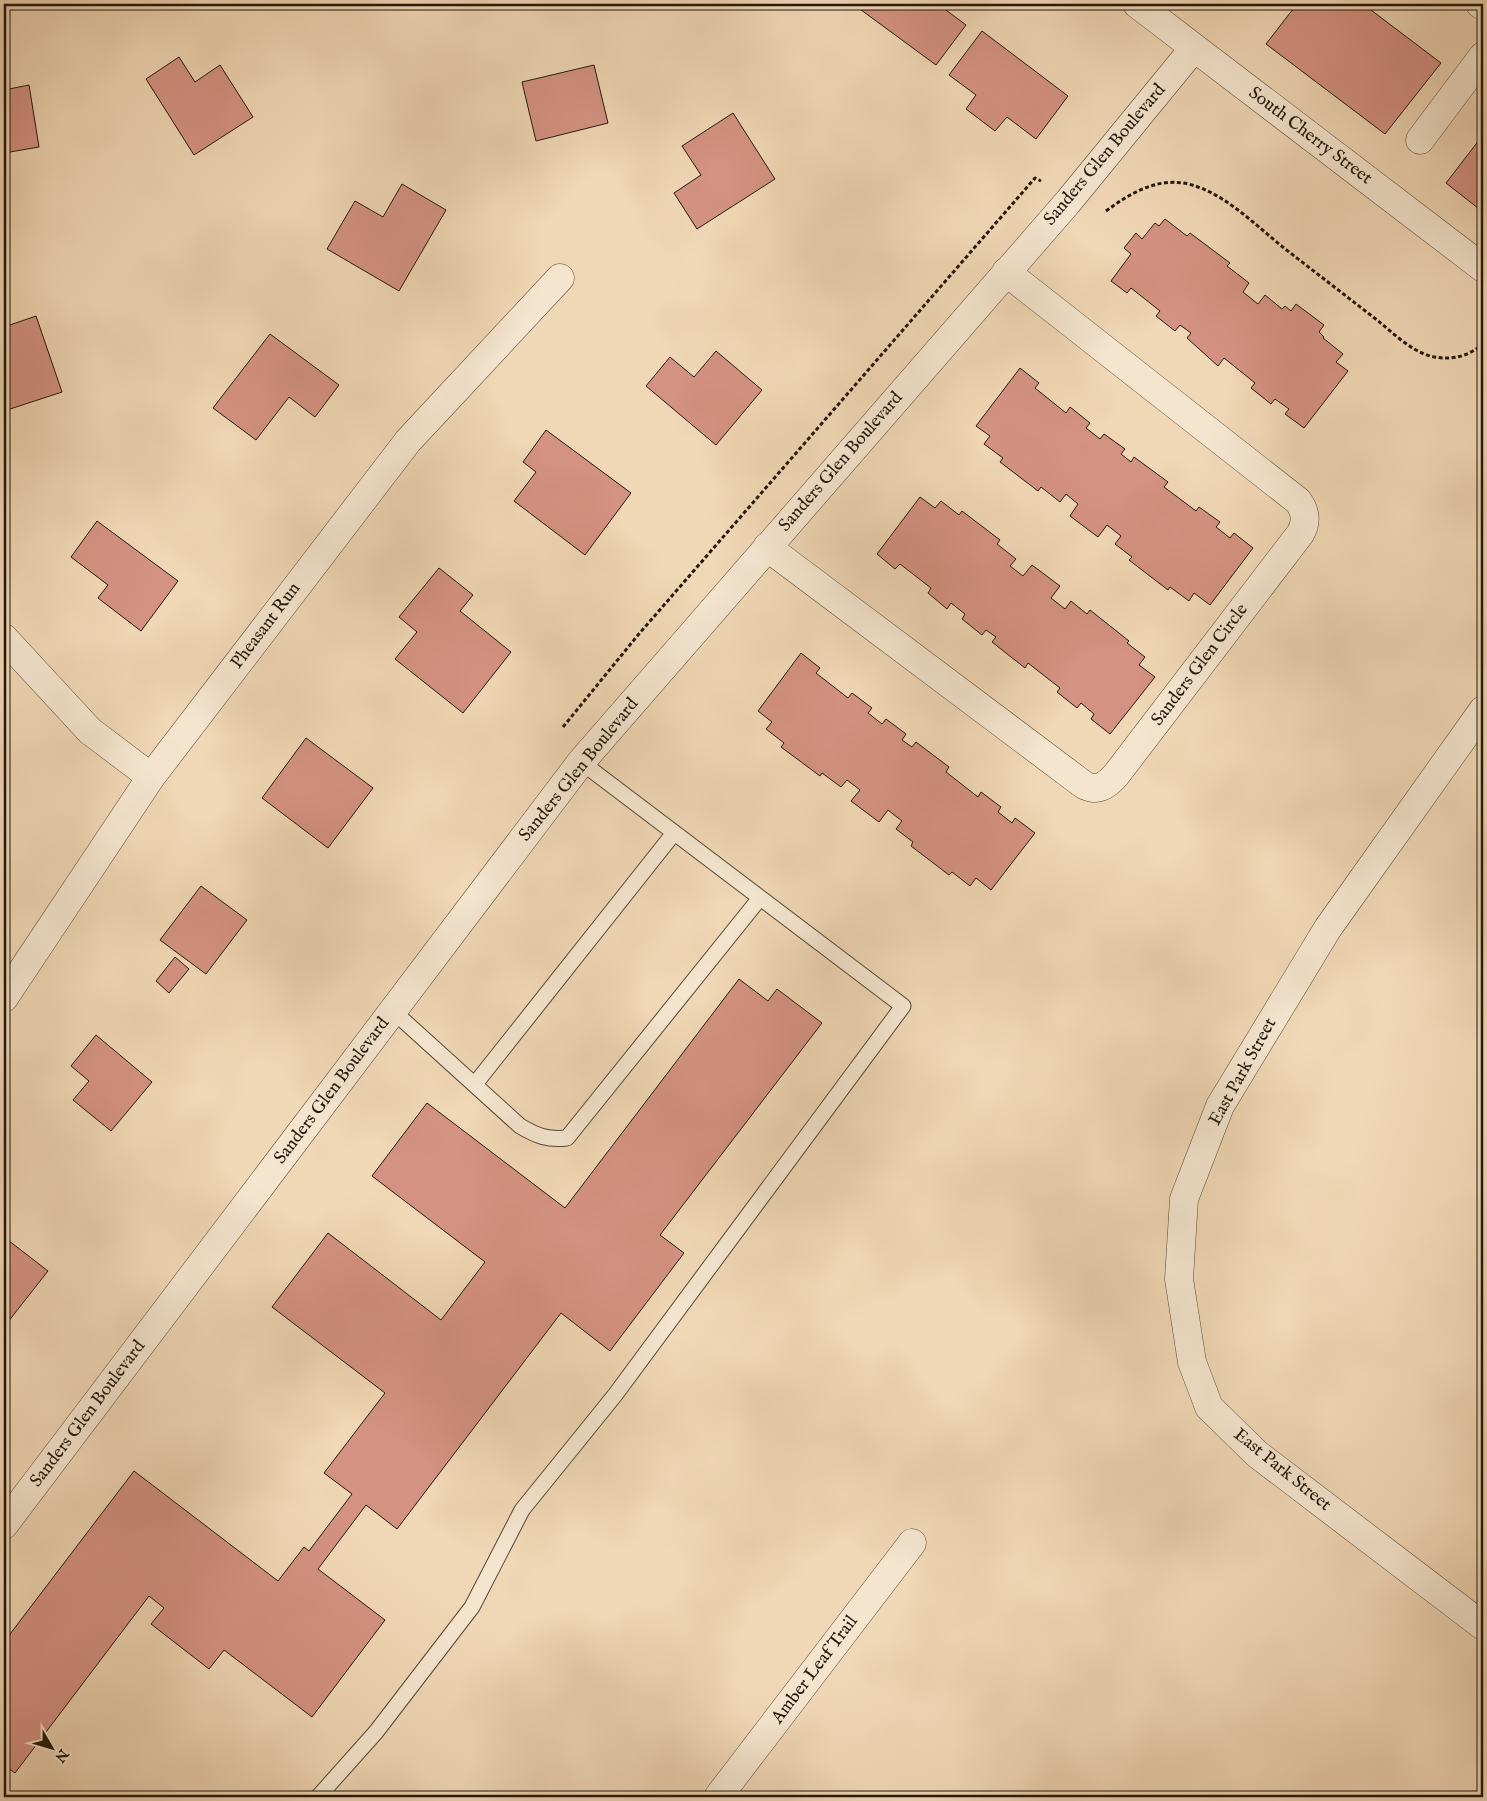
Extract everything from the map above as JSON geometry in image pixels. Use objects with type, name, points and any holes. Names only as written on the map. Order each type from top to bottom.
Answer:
[{"type":"street","name":"South Cherry Street","points":[[1137,4],[1483,268]]},
{"type":"street","name":"Sanders Glen Boulevard","points":[[4,1526],[581,762],[1068,202],[1194,48]]},
{"type":"street","points":[[1420,140],[1483,56]]},
{"type":"street","name":"Sanders Glen Circle","points":[[767,547],[1084,785],[1092,788],[1101,787],[1116,775],[1305,527],[1304,511],[1298,501],[1006,272]]},
{"type":"street","name":"Pheasant Run","points":[[4,998],[151,777],[408,441],[560,278]]},
{"type":"street","points":[[4,638],[90,731],[151,777]]},
{"type":"street","name":"East Park Street","points":[[1483,710],[1328,928],[1220,1106],[1184,1199],[1180,1279],[1192,1362],[1209,1408],[1257,1454],[1483,1626]]},
{"type":"street","name":"Amber Leaf Trail","points":[[718,1797],[912,1543]]},
{"type":"lane","points":[[318,1797],[376,1732],[472,1606],[522,1510],[615,1395],[903,1006],[581,762]]},
{"type":"lane","points":[[475,1084],[674,832]]},
{"type":"lane","points":[[393,1010],[520,1126],[540,1138],[551,1140],[567,1138],[760,898]]},
{"type":"building","points":[[853,4],[938,4],[966,25],[936,65]]},
{"type":"building","points":[[1297,4],[1363,4],[1441,63],[1385,134],[1266,44]]},
{"type":"building","points":[[982,31],[1068,96],[1036,139],[1007,117],[995,131],[966,109],[976,95],[949,75]]},
{"type":"building","points":[[179,57],[195,82],[220,65],[253,117],[194,155],[146,79]]},
{"type":"building","points":[[594,65],[608,123],[536,141],[522,82]]},
{"type":"building","points":[[29,85],[39,147],[4,153],[4,90]]},
{"type":"building","points":[[733,113],[775,179],[697,229],[674,193],[701,175],[682,146]]},
{"type":"building","points":[[1483,135],[1483,212],[1446,183]]},
{"type":"building","points":[[402,184],[446,210],[399,291],[327,249],[355,201],[383,217]]},
{"type":"building","points":[[1165,219],[1187,236],[1190,233],[1230,263],[1227,266],[1249,283],[1243,292],[1258,304],[1265,295],[1282,309],[1285,306],[1291,311],[1296,304],[1324,325],[1319,332],[1323,338],[1343,354],[1336,362],[1348,371],[1304,428],[1285,414],[1289,409],[1275,399],[1271,404],[1251,388],[1255,383],[1224,358],[1218,366],[1187,338],[1191,333],[1180,325],[1175,331],[1156,316],[1160,311],[1131,288],[1127,293],[1111,281],[1131,254],[1124,248],[1136,233],[1142,239],[1155,223],[1159,226]]},
{"type":"building","points":[[36,316],[62,392],[4,411],[4,327]]},
{"type":"building","points":[[270,334],[339,385],[315,417],[289,397],[256,440],[213,408]]},
{"type":"building","points":[[716,351],[762,390],[716,445],[646,386],[670,357],[694,377]]},
{"type":"building","points":[[1020,368],[1039,383],[1035,388],[1066,413],[1070,407],[1090,423],[1086,428],[1100,439],[1104,434],[1125,449],[1121,454],[1131,462],[1134,457],[1168,482],[1164,487],[1196,511],[1199,507],[1220,522],[1216,527],[1230,538],[1234,533],[1253,548],[1210,605],[1194,593],[1189,601],[1170,587],[1168,590],[1129,560],[1132,557],[1115,544],[1121,536],[1107,525],[1098,537],[1070,516],[1078,504],[1066,494],[1060,502],[1041,487],[1038,491],[1000,462],[1003,458],[984,444],[990,436],[976,426]]},
{"type":"building","points":[[546,430],[631,493],[585,555],[514,501],[536,472],[523,462]]},
{"type":"building","points":[[920,497],[935,508],[941,501],[959,515],[962,511],[1000,540],[997,544],[1016,559],[1010,566],[1023,576],[1032,565],[1060,586],[1051,598],[1065,609],[1071,601],[1087,614],[1090,610],[1129,641],[1127,643],[1145,657],[1139,665],[1155,677],[1110,734],[1091,719],[1094,714],[1081,703],[1077,708],[1057,692],[1060,688],[1028,663],[1025,668],[992,642],[996,637],[986,630],[982,635],[962,619],[965,614],[951,603],[947,609],[928,593],[931,588],[900,564],[895,569],[877,554]]},
{"type":"building","points":[[97,521],[178,581],[141,631],[98,598],[108,585],[71,557]]},
{"type":"building","points":[[439,568],[473,595],[460,611],[511,652],[463,713],[395,659],[417,632],[399,617]]},
{"type":"building","points":[[801,653],[820,668],[816,673],[848,698],[852,693],[872,708],[868,713],[882,724],[886,719],[906,734],[902,740],[912,747],[916,742],[949,767],[946,772],[978,797],[981,792],[1001,807],[998,812],[1012,823],[1015,818],[1035,833],[991,890],[976,878],[970,886],[952,872],[949,875],[911,846],[913,842],[896,829],[902,821],[888,810],[879,822],[851,801],[860,790],[847,780],[841,787],[822,773],[820,776],[781,747],[784,743],[766,729],[772,722],[758,711]]},
{"type":"building","points":[[306,738],[373,788],[328,848],[262,798]]},
{"type":"building","points":[[201,886],[247,920],[206,974],[160,940]]},
{"type":"building","points":[[175,957],[189,969],[169,993],[156,981]]},
{"type":"building","points":[[739,979],[768,1001],[777,989],[822,1023],[660,1235],[684,1253],[610,1351],[561,1313],[397,1529],[366,1505],[318,1569],[385,1620],[312,1717],[224,1650],[209,1669],[151,1624],[164,1608],[149,1596],[15,1773],[4,1765],[4,1642],[134,1471],[278,1581],[304,1547],[309,1551],[352,1494],[324,1473],[385,1393],[272,1307],[328,1233],[441,1320],[485,1262],[372,1176],[427,1103],[565,1208]]},
{"type":"building","points":[[96,1035],[152,1082],[111,1131],[73,1100],[89,1081],[71,1066]]},
{"type":"building","points":[[4,1237],[48,1271],[4,1327]]}]
